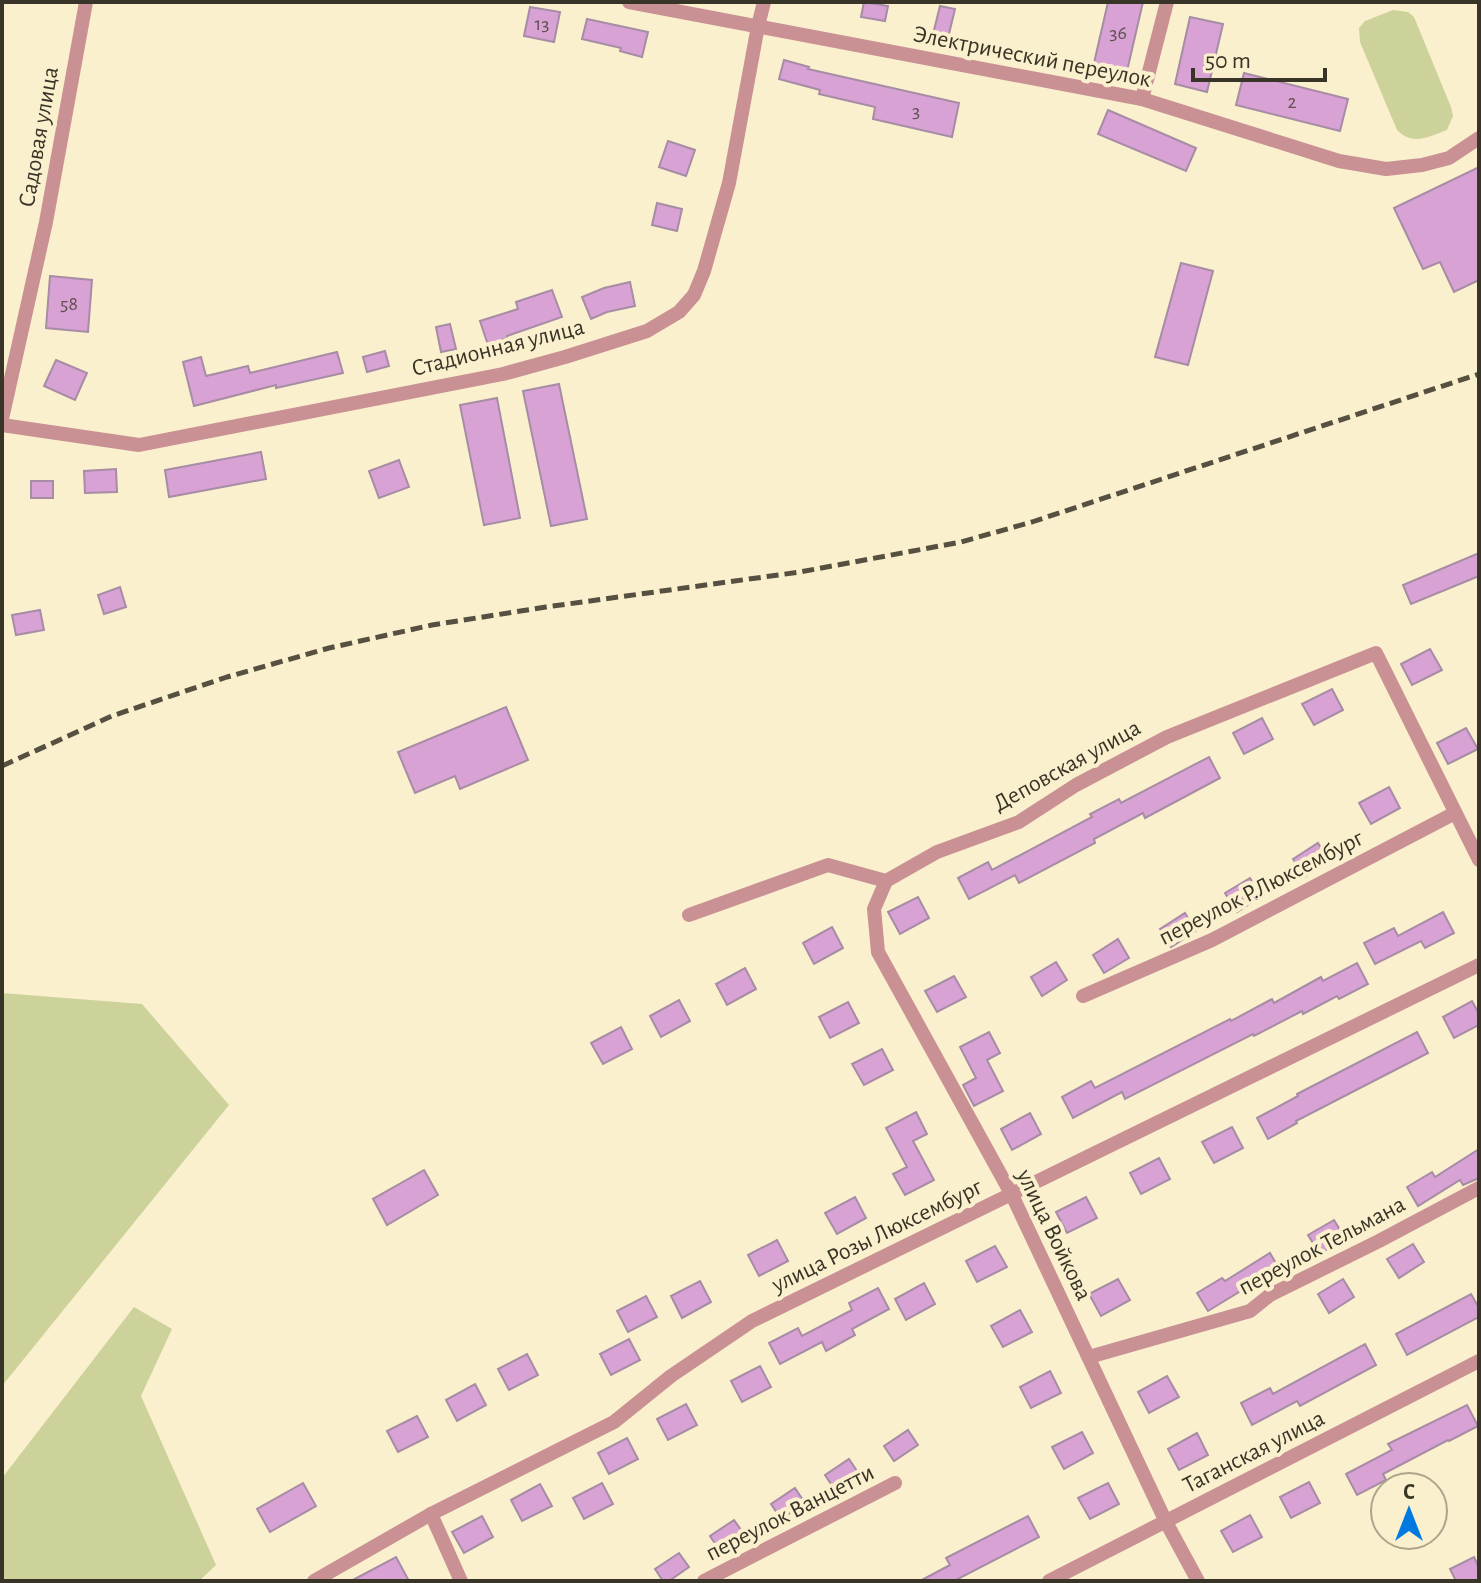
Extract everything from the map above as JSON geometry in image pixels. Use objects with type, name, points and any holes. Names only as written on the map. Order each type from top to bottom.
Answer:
[{"type":"street","name":"Садовая улица","points":[[2,422],[46,222],[86,2]]},
{"type":"street","name":"Электрический переулок","points":[[629,2],[1142,99],[1339,161],[1386,169],[1449,158],[1479,138]]},
{"type":"street","name":"Стадионная улица","points":[[2,422],[139,445],[503,374],[647,331],[679,312],[694,295],[704,271],[729,183],[764,2]]},
{"type":"street","points":[[1142,99],[1167,2]]},
{"type":"street","name":"Деповская улица","points":[[886,881],[937,852],[1019,822],[1076,785],[1167,737],[1376,653],[1455,813]]},
{"type":"street","points":[[1455,813],[1479,860]]},
{"type":"street","name":"переулок Р.Люксембург","points":[[1083,996],[1205,943],[1455,813]]},
{"type":"street","points":[[689,915],[828,865],[886,881]]},
{"type":"street","name":"улица Войкова","points":[[886,881],[874,909],[878,952],[1012,1195],[1166,1522],[1198,1581]]},
{"type":"street","name":"улица Розы Люксембург","points":[[314,1581],[431,1514],[614,1422],[671,1376],[752,1321],[1479,965]]},
{"type":"street","name":"переулок Тельмана","points":[[1089,1357],[1250,1311],[1270,1295],[1479,1188]]},
{"type":"street","name":"Таганская улица","points":[[1049,1581],[1479,1361]]},
{"type":"street","name":"переулок Ванцетти","points":[[704,1581],[895,1483]]},
{"type":"street","points":[[431,1514],[461,1581]]},
{"type":"green space","points":[[1393,10],[1408,12],[1414,17],[1451,107],[1453,116],[1447,130],[1415,139],[1397,130],[1360,42],[1359,28],[1365,21]]},
{"type":"green space","points":[[2,993],[142,1004],[229,1105],[2,1386]]},
{"type":"green space","points":[[134,1307],[172,1329],[141,1396],[216,1565],[199,1581],[2,1581],[2,1478]]},
{"type":"building","points":[[864,2],[888,6],[885,21],[861,17]]},
{"type":"building","points":[[1108,2],[1143,2],[1127,71],[1094,63]]},
{"type":"building","points":[[940,6],[955,9],[948,38],[933,34]]},
{"type":"building","points":[[530,7],[560,12],[554,42],[524,36]]},
{"type":"building","points":[[1190,17],[1223,24],[1207,92],[1175,84]]},
{"type":"building","points":[[587,19],[648,32],[642,57],[620,51],[621,48],[582,39]]},
{"type":"building","points":[[784,60],[808,69],[959,103],[952,137],[873,119],[875,107],[819,94],[820,90],[779,79]]},
{"type":"building","points":[[1244,73],[1348,99],[1340,131],[1236,105]]},
{"type":"building","points":[[1108,110],[1196,148],[1186,171],[1098,134]]},
{"type":"building","points":[[668,141],[695,150],[686,176],[659,167]]},
{"type":"building","points":[[1479,167],[1479,280],[1454,292],[1440,262],[1423,269],[1394,208]]},
{"type":"building","points":[[657,203],[682,209],[677,231],[652,225]]},
{"type":"building","points":[[1181,263],[1213,271],[1188,365],[1155,357]]},
{"type":"building","points":[[50,276],[92,280],[88,332],[46,328]]},
{"type":"building","points":[[630,282],[635,306],[591,319],[582,297]]},
{"type":"building","points":[[552,290],[562,317],[488,345],[480,321],[518,309],[516,302]]},
{"type":"building","points":[[450,324],[456,349],[441,352],[436,327]]},
{"type":"building","points":[[385,351],[389,366],[367,372],[363,357]]},
{"type":"building","points":[[337,352],[343,373],[276,388],[276,385],[194,406],[183,362],[201,357],[206,376],[248,366],[250,373]]},
{"type":"building","points":[[56,360],[87,373],[75,400],[44,386]]},
{"type":"building","points":[[559,384],[587,519],[551,526],[523,391]]},
{"type":"building","points":[[497,398],[520,518],[484,525],[460,405]]},
{"type":"building","points":[[261,452],[266,479],[169,497],[165,470]]},
{"type":"building","points":[[399,460],[409,487],[379,498],[369,471]]},
{"type":"building","points":[[116,469],[117,492],[85,493],[84,471]]},
{"type":"building","points":[[31,481],[53,481],[53,498],[31,498]]},
{"type":"building","points":[[1479,553],[1479,576],[1411,604],[1403,585]]},
{"type":"building","points":[[120,587],[126,607],[104,614],[98,595]]},
{"type":"building","points":[[40,610],[44,630],[16,635],[12,615]]},
{"type":"building","points":[[1430,649],[1442,670],[1412,685],[1401,664]]},
{"type":"building","points":[[1332,689],[1343,710],[1314,725],[1302,704]]},
{"type":"building","points":[[506,707],[528,760],[460,789],[455,776],[415,793],[398,752]]},
{"type":"building","points":[[1262,718],[1273,739],[1244,754],[1233,733]]},
{"type":"building","points":[[1466,728],[1478,749],[1448,764],[1437,743]]},
{"type":"building","points":[[1209,757],[1220,778],[1145,818],[1143,813],[1094,839],[1095,843],[1019,883],[1015,875],[969,899],[958,878],[988,862],[992,870],[1092,817],[1090,814],[1119,799],[1121,803]]},
{"type":"building","points":[[1389,787],[1400,808],[1371,824],[1359,803]]},
{"type":"building","points":[[1318,843],[1329,861],[1304,877],[1293,859]]},
{"type":"building","points":[[1250,878],[1262,896],[1237,912],[1225,893]]},
{"type":"building","points":[[918,897],[929,918],[900,934],[888,912]]},
{"type":"building","points":[[1443,912],[1454,933],[1425,948],[1421,941],[1375,964],[1364,943],[1394,928],[1398,936]]},
{"type":"building","points":[[1185,913],[1196,931],[1171,947],[1160,929]]},
{"type":"building","points":[[832,927],[843,948],[814,964],[803,943]]},
{"type":"building","points":[[1118,939],[1129,958],[1104,973],[1093,955]]},
{"type":"building","points":[[1056,962],[1067,980],[1042,996],[1031,977]]},
{"type":"building","points":[[1357,963],[1368,984],[1253,1034],[1125,1099],[1122,1092],[1073,1118],[1062,1097],[1091,1081],[1095,1088],[1230,1019],[1272,999],[1274,1003],[1321,977],[1323,981]]},
{"type":"building","points":[[745,968],[756,989],[727,1005],[716,984]]},
{"type":"building","points":[[954,976],[966,997],[937,1012],[925,991]]},
{"type":"building","points":[[679,1000],[690,1021],[661,1037],[650,1016]]},
{"type":"building","points":[[1472,1001],[1479,1014],[1479,1025],[1454,1038],[1443,1017]]},
{"type":"building","points":[[848,1002],[859,1023],[830,1038],[819,1017]]},
{"type":"building","points":[[621,1027],[632,1049],[603,1064],[591,1043]]},
{"type":"building","points":[[989,1032],[1000,1053],[987,1060],[1003,1091],[974,1106],[963,1085],[976,1078],[960,1047]]},
{"type":"building","points":[[1417,1032],[1428,1053],[1296,1121],[1268,1139],[1257,1118]]},
{"type":"building","points":[[882,1049],[893,1070],[864,1085],[852,1064]]},
{"type":"building","points":[[916,1112],[927,1134],[913,1141],[934,1180],[905,1195],[893,1174],[907,1167],[886,1128]]},
{"type":"building","points":[[1030,1113],[1041,1134],[1012,1150],[1001,1129]]},
{"type":"building","points":[[1232,1127],[1243,1148],[1214,1163],[1202,1142]]},
{"type":"building","points":[[1479,1149],[1479,1178],[1463,1185],[1460,1180],[1418,1206],[1407,1187],[1432,1172],[1435,1177]]},
{"type":"building","points":[[1159,1158],[1170,1179],[1141,1194],[1130,1173]]},
{"type":"building","points":[[424,1170],[438,1195],[387,1225],[373,1199]]},
{"type":"building","points":[[855,1197],[866,1218],[837,1234],[825,1213]]},
{"type":"building","points":[[1086,1197],[1097,1218],[1067,1233],[1056,1212]]},
{"type":"building","points":[[1334,1220],[1345,1238],[1320,1254],[1308,1235]]},
{"type":"building","points":[[777,1240],[788,1261],[759,1276],[748,1255]]},
{"type":"building","points":[[1413,1244],[1424,1262],[1399,1278],[1387,1259]]},
{"type":"building","points":[[995,1246],[1007,1267],[977,1282],[966,1261]]},
{"type":"building","points":[[1270,1253],[1281,1272],[1256,1287],[1254,1283],[1208,1311],[1197,1293],[1222,1278],[1225,1281]]},
{"type":"building","points":[[1118,1279],[1130,1300],[1101,1316],[1089,1294]]},
{"type":"building","points":[[1343,1279],[1354,1297],[1329,1313],[1318,1294]]},
{"type":"building","points":[[700,1281],[711,1302],[682,1318],[671,1296]]},
{"type":"building","points":[[924,1283],[935,1304],[906,1320],[895,1299]]},
{"type":"building","points":[[878,1288],[889,1309],[852,1329],[855,1335],[826,1351],[822,1342],[780,1364],[769,1343],[798,1328],[802,1336],[852,1310],[849,1303]]},
{"type":"building","points":[[1471,1294],[1479,1308],[1479,1317],[1407,1355],[1396,1334]]},
{"type":"building","points":[[646,1296],[657,1317],[628,1332],[617,1311]]},
{"type":"building","points":[[1020,1310],[1032,1332],[1003,1347],[991,1326]]},
{"type":"building","points":[[629,1339],[640,1360],[611,1375],[600,1354]]},
{"type":"building","points":[[1365,1344],[1376,1365],[1300,1406],[1297,1401],[1252,1425],[1241,1403],[1270,1388],[1273,1394]]},
{"type":"building","points":[[527,1354],[538,1375],[509,1390],[498,1369]]},
{"type":"building","points":[[760,1366],[771,1387],[742,1402],[731,1381]]},
{"type":"building","points":[[1050,1371],[1061,1393],[1031,1408],[1020,1387]]},
{"type":"building","points":[[1167,1376],[1179,1397],[1149,1413],[1138,1392]]},
{"type":"building","points":[[475,1384],[486,1405],[457,1421],[446,1400]]},
{"type":"building","points":[[686,1404],[697,1425],[668,1440],[657,1419]]},
{"type":"building","points":[[1467,1405],[1478,1426],[1389,1471],[1369,1471],[1369,1489],[1357,1495],[1346,1474],[1392,1450],[1388,1444]]},
{"type":"building","points":[[417,1416],[428,1437],[398,1452],[387,1431]]},
{"type":"building","points":[[908,1430],[918,1445],[894,1461],[884,1446]]},
{"type":"building","points":[[1082,1432],[1093,1453],[1064,1469],[1052,1447]]},
{"type":"building","points":[[1197,1433],[1208,1455],[1179,1470],[1168,1449]]},
{"type":"building","points":[[627,1438],[638,1459],[609,1474],[598,1453]]},
{"type":"building","points":[[849,1459],[859,1474],[835,1490],[825,1475]]},
{"type":"building","points":[[1309,1482],[1320,1503],[1291,1518],[1280,1497]]},
{"type":"building","points":[[303,1483],[316,1506],[270,1532],[257,1509]]},
{"type":"building","points":[[602,1483],[613,1504],[584,1519],[573,1498]]},
{"type":"building","points":[[1108,1483],[1119,1504],[1090,1519],[1078,1498]]},
{"type":"building","points":[[540,1484],[552,1506],[522,1521],[511,1500]]},
{"type":"building","points":[[795,1488],[805,1503],[781,1519],[771,1504]]},
{"type":"building","points":[[1250,1515],[1262,1537],[1233,1552],[1221,1531]]},
{"type":"building","points":[[482,1516],[493,1537],[464,1553],[452,1532]]},
{"type":"building","points":[[1028,1516],[1039,1537],[954,1581],[920,1581],[950,1565],[946,1558]]},
{"type":"building","points":[[734,1520],[744,1534],[720,1551],[710,1536]]},
{"type":"building","points":[[679,1553],[689,1567],[669,1581],[663,1581],[655,1569]]},
{"type":"building","points":[[396,1557],[409,1581],[351,1581]]},
{"type":"building","points":[[1474,1557],[1479,1568],[1479,1581],[1456,1581],[1450,1569]]},
{"type":"railway","points":[[2,766],[112,716],[227,677],[329,648],[432,625],[800,572],[961,542],[1032,522],[1479,374]]}]
